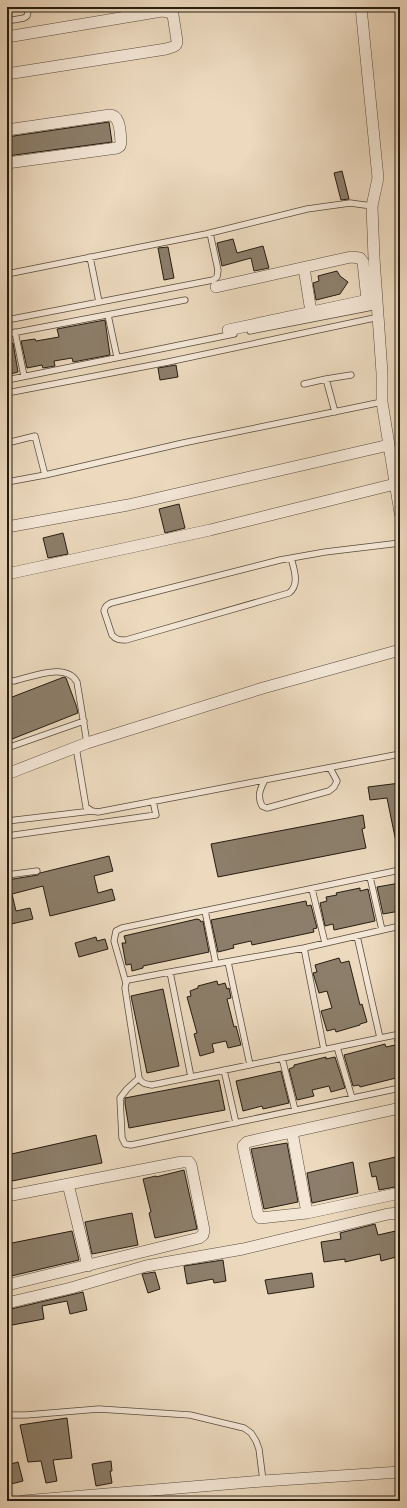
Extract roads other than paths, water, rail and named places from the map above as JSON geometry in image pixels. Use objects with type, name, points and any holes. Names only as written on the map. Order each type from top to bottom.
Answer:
[{"type":"street","points":[[361,7],[378,178],[372,206],[375,305],[382,402],[400,513]]},
{"type":"street","points":[[7,37],[162,11],[173,15],[177,44],[175,47],[166,49],[7,74]]},
{"type":"street","points":[[7,130],[114,115],[118,118],[121,142],[120,146],[117,148],[7,163]]},
{"type":"street","points":[[216,287],[351,258],[360,258],[363,262],[375,305]]},
{"type":"street","points":[[304,268],[311,312]]},
{"type":"street","points":[[228,330],[311,312],[375,305]]},
{"type":"street","points":[[7,527],[128,505],[389,445]]},
{"type":"street","points":[[7,574],[210,530],[395,484]]},
{"type":"street","points":[[7,774],[87,743],[263,688],[400,650]]},
{"type":"street","points":[[400,1108],[247,1142],[243,1146],[258,1217],[261,1218],[307,1214],[400,1194]]},
{"type":"street","points":[[292,1132],[307,1214]]},
{"type":"street","points":[[7,1196],[182,1162],[189,1162],[191,1165],[204,1230],[203,1235],[199,1238],[7,1285]]},
{"type":"street","points":[[68,1184],[88,1266]]},
{"type":"street","points":[[7,1303],[71,1288],[146,1266],[243,1249],[388,1214],[400,1213]]},
{"type":"street","points":[[23,1501],[263,1481],[400,1472]]},
{"type":"lane","points":[[7,21],[24,18],[27,16],[29,7]]},
{"type":"lane","points":[[7,274],[210,233],[307,209],[343,203],[372,206]]},
{"type":"lane","points":[[7,319],[213,280],[217,277],[218,270],[210,233]]},
{"type":"lane","points":[[90,257],[99,302]]},
{"type":"lane","points":[[7,334],[186,300]]},
{"type":"lane","points":[[7,380],[375,305]]},
{"type":"lane","points":[[7,393],[168,362],[375,305]]},
{"type":"lane","points":[[108,315],[117,357]]},
{"type":"lane","points":[[15,332],[24,376]]},
{"type":"lane","points":[[304,384],[350,375]]},
{"type":"lane","points":[[326,379],[335,412]]},
{"type":"lane","points":[[7,482],[183,443],[382,402]]},
{"type":"lane","points":[[7,443],[35,436],[44,475]]},
{"type":"lane","points":[[291,558],[295,584],[293,590],[289,593],[126,640],[119,640],[114,638],[112,635],[104,611],[107,604],[291,558],[325,552],[400,543]]},
{"type":"lane","points":[[7,680],[14,681],[58,671],[75,677],[87,743]]},
{"type":"lane","points":[[7,748],[84,721]]},
{"type":"lane","points":[[76,747],[86,807],[92,811]]},
{"type":"lane","points":[[7,821],[92,811],[98,812],[400,754]]},
{"type":"lane","points":[[265,780],[261,788],[260,801],[262,806],[267,808],[329,790],[334,787],[337,781],[330,768]]},
{"type":"lane","points":[[7,836],[156,815],[153,801]]},
{"type":"lane","points":[[400,870],[122,928],[116,932],[114,941],[126,983],[125,988],[139,1078],[146,1084],[191,1077],[398,1034],[400,1047]]},
{"type":"lane","points":[[7,875],[37,871]]},
{"type":"lane","points":[[370,877],[382,930]]},
{"type":"lane","points":[[312,889],[325,943]]},
{"type":"lane","points":[[205,911],[216,964]]},
{"type":"lane","points":[[126,983],[128,980],[304,948],[400,926]]},
{"type":"lane","points":[[357,936],[380,1038]]},
{"type":"lane","points":[[304,948],[324,1050]]},
{"type":"lane","points":[[228,962],[250,1065]]},
{"type":"lane","points":[[170,972],[191,1077]]},
{"type":"lane","points":[[337,1047],[352,1098]]},
{"type":"lane","points":[[282,1058],[295,1110]]},
{"type":"lane","points":[[224,1070],[236,1123]]},
{"type":"lane","points":[[139,1078],[120,1098],[122,1138],[125,1144],[131,1145],[400,1088]]},
{"type":"lane","points":[[7,1415],[26,1415],[99,1409],[190,1415],[244,1428],[251,1433],[259,1449],[263,1481]]}]
